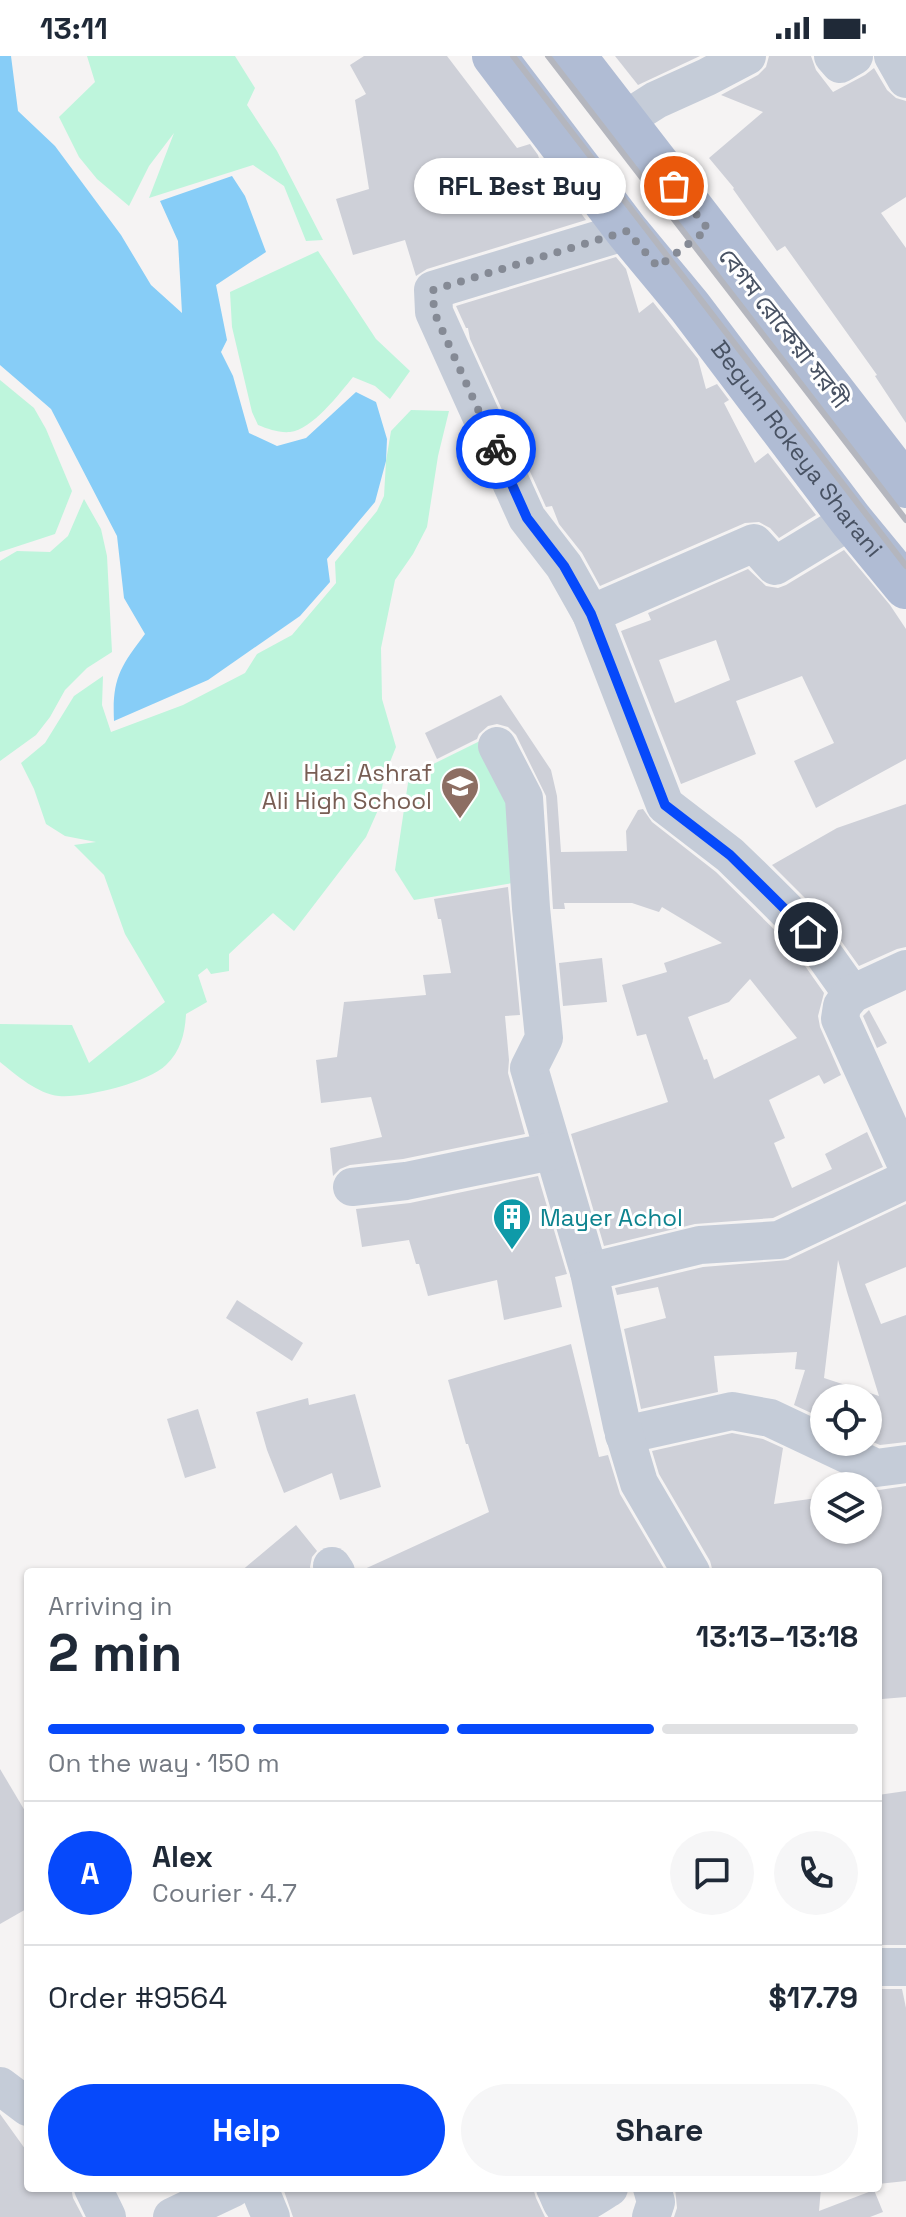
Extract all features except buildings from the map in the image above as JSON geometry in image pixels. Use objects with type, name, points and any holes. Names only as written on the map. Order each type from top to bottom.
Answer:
[{"type":"main road","points":[[494,56],[658,267],[708,229]]},
{"type":"main road","name":"বেগম রোকেয়া সরণী","points":[[574,56],[906,486]]},
{"type":"main road","name":"Begum Rokeya Sharani","points":[[658,267],[851,520],[906,587]]},
{"type":"street","points":[[623,121],[656,100],[747,56]]},
{"type":"street","points":[[833,56],[840,64],[854,56]]},
{"type":"street","points":[[893,56],[906,79]]},
{"type":"street","points":[[627,231],[433,290],[434,312],[527,518],[564,566],[591,614],[665,805],[730,855],[808,932],[852,994]]},
{"type":"street","points":[[591,614],[754,543],[775,566],[851,520]]},
{"type":"street","points":[[497,746],[524,798],[544,1038],[529,1068],[589,1272],[624,1435],[639,1483],[689,1568]]},
{"type":"street","points":[[906,969],[852,994],[842,1006],[840,1019],[906,1164]]},
{"type":"street","points":[[352,1187],[406,1181],[552,1151]]},
{"type":"street","points":[[589,1272],[700,1245],[779,1240],[906,1180]]},
{"type":"street","points":[[624,1435],[732,1411],[770,1418],[876,1468],[906,1464]]},
{"type":"street","points":[[882,1967],[906,1967]]},
{"type":"street","points":[[0,2086],[24,2104]]},
{"type":"street","points":[[95,2192],[107,2217]]},
{"type":"street","points":[[172,2217],[225,2192]]},
{"type":"street","points":[[261,2192],[271,2217]]},
{"type":"street","points":[[557,2192],[567,2209],[602,2192]]},
{"type":"street","points":[[651,2217],[656,2202],[653,2192]]},
{"type":"green space","points":[[87,56],[235,56],[255,88],[247,105],[277,151],[323,240],[306,241],[284,186],[253,165],[149,198],[174,133],[149,166],[129,206],[97,179],[79,157],[59,117],[95,82]]},
{"type":"green space","points":[[318,251],[376,339],[410,371],[390,399],[375,386],[353,377],[325,410],[307,425],[282,432],[258,425],[252,412],[232,327],[230,292]]},
{"type":"green space","points":[[0,380],[34,408],[72,491],[55,534],[0,552]]},
{"type":"green space","points":[[411,410],[449,411],[438,456],[427,527],[395,580],[381,648],[382,699],[396,747],[384,777],[378,810],[366,837],[294,931],[273,913],[229,954],[229,971],[211,974],[207,968],[198,975],[207,1002],[186,1014],[185,1028],[175,1054],[157,1072],[131,1083],[84,1095],[59,1096],[35,1088],[0,1062],[0,1024],[72,1025],[89,1063],[165,1002],[125,934],[104,875],[74,845],[96,842],[65,836],[46,824],[21,763],[45,743],[74,696],[103,676],[102,705],[111,732],[183,705],[245,673],[257,654],[292,635],[336,583],[335,562],[377,511],[384,496],[391,431]]},
{"type":"green space","points":[[84,499],[101,529],[107,556],[112,652],[87,668],[65,690],[36,735],[0,761],[0,561],[17,551],[50,552],[68,536]]},
{"type":"green space","name":"Hazi Ashraf Ali High School","points":[[486,738],[503,774],[524,881],[414,900],[395,870],[409,776]]},
{"type":"water","points":[[0,56],[11,56],[18,111],[55,146],[121,235],[151,285],[182,313],[178,241],[160,201],[232,176],[245,196],[266,252],[216,285],[227,340],[221,352],[233,376],[249,433],[277,446],[306,438],[356,392],[376,402],[387,439],[386,461],[375,502],[327,559],[330,582],[300,616],[208,680],[114,721],[114,694],[119,674],[145,634],[124,598],[117,536],[51,409],[0,365]]},
{"type":"railway","points":[[513,56],[906,566]]},
{"type":"railway","points":[[548,56],[906,520]]},
{"type":"way so far","points":[[496,449],[434,312],[433,290],[627,231],[658,267],[708,229],[674,186]]},
{"type":"place","name":"RFL Best Buy","points":[[674,186]]},
{"type":"place","name":"Hazi Ashraf Ali High School","points":[[460,820]]},
{"type":"place","name":"Mayer Achol","points":[[512,1251]]},
{"type":"route","points":[[496,449],[527,518],[564,566],[591,614],[665,805],[730,855],[808,932]]}]
